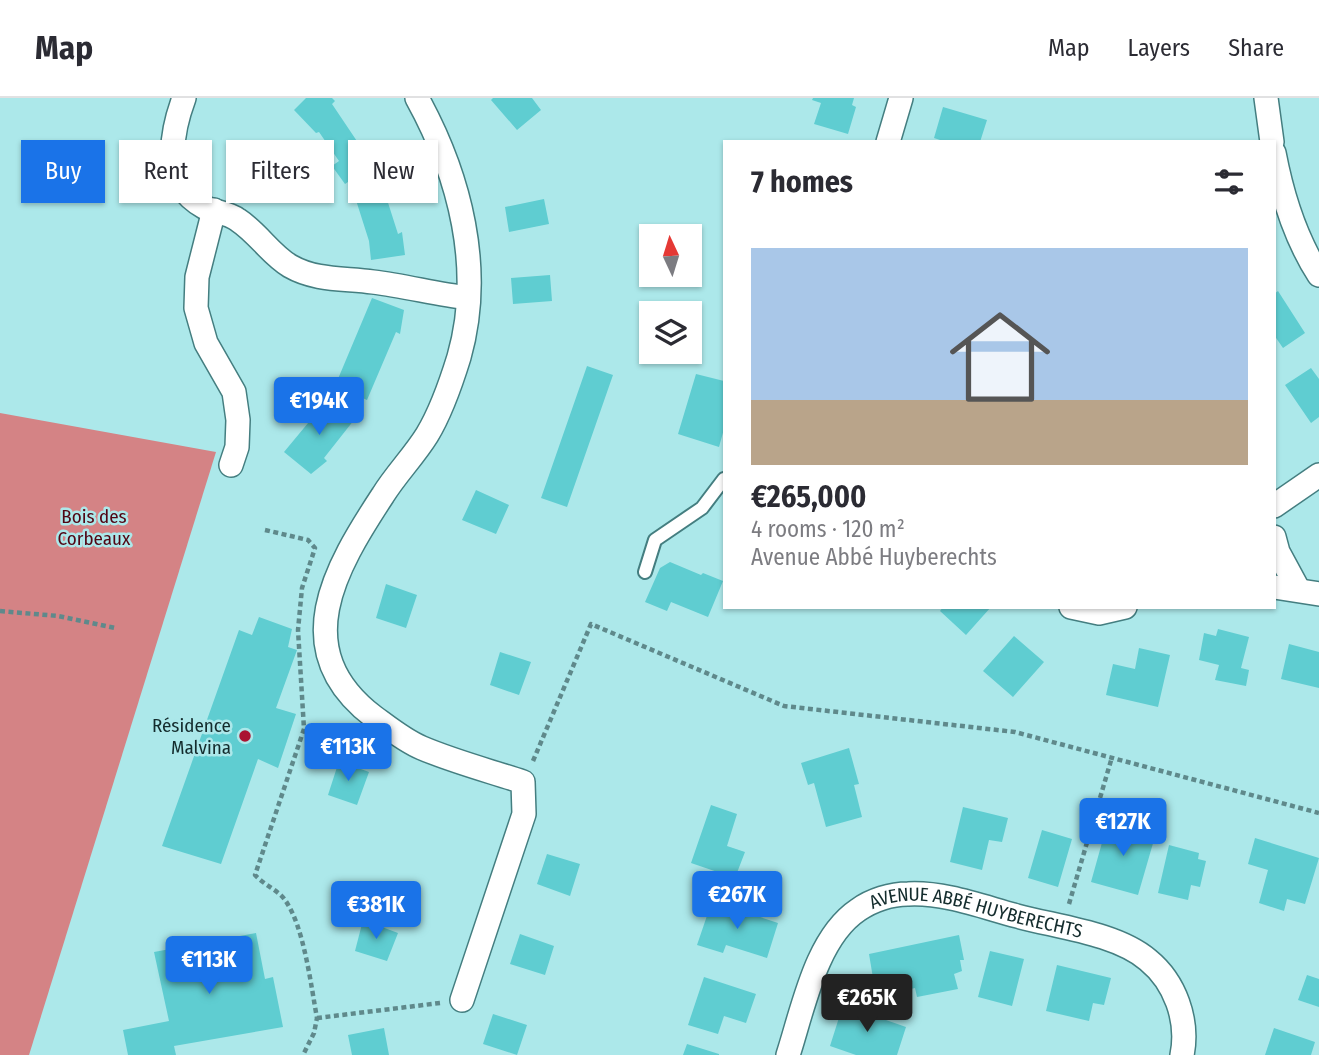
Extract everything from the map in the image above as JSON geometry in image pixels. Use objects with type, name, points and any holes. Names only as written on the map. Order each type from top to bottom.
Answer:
[{"type":"street","points":[[184,98],[174,130],[172,158],[186,195],[207,209],[238,219],[276,256],[311,275],[468,298]]},
{"type":"street","points":[[418,98],[444,156],[460,203],[467,243],[468,298],[463,340],[441,405],[427,435],[364,523],[336,577],[328,609],[325,645],[336,678],[354,701],[393,731],[421,748],[523,782],[524,814],[462,1000]]},
{"type":"street","points":[[889,140],[901,98]]},
{"type":"street","points":[[1266,98],[1272,140]]},
{"type":"street","points":[[1276,164],[1280,185],[1296,228],[1319,275]]},
{"type":"street","points":[[214,210],[197,277],[196,308],[206,343],[234,392],[238,420],[237,447],[231,465]]},
{"type":"street","points":[[1276,505],[1319,475]]},
{"type":"street","points":[[1276,544],[1278,552],[1308,592]]},
{"type":"street","points":[[1276,587],[1308,592]]},
{"type":"street","points":[[1080,609],[1099,613],[1116,609]]},
{"type":"street","name":"AVENUE ABBÉ HUYBERECHTS","points":[[788,1055],[817,968],[828,942],[845,920],[868,904],[892,896],[925,894],[1100,937],[1130,948],[1146,958],[1162,974],[1181,1012],[1184,1031],[1182,1055]]},
{"type":"lane","points":[[645,572],[655,540],[702,508],[723,480]]},
{"type":"path","points":[[265,530],[308,540],[315,548],[302,588],[298,630],[304,729],[256,875],[262,883],[284,898],[296,921],[317,1018],[314,1033],[303,1055]]},
{"type":"path","points":[[0,611],[58,616],[115,628]]},
{"type":"path","points":[[523,782],[543,742],[591,624],[783,706],[1015,732],[1319,813]]},
{"type":"path","points":[[1062,928],[1112,757]]},
{"type":"path","points":[[317,1018],[462,1000]]},
{"type":"green space","name":"Bois des Corbeaux","points":[[0,413],[216,452],[29,1055],[0,1055]]},
{"type":"building","points":[[306,98],[332,98],[335,101],[332,104],[356,140],[348,140],[348,182],[345,184],[334,169],[334,165],[339,161],[334,154],[334,140],[325,140],[294,110]]},
{"type":"building","points":[[532,98],[541,110],[517,130],[491,100]]},
{"type":"building","points":[[854,98],[852,105],[856,107],[848,134],[814,124],[821,103],[812,100]]},
{"type":"building","points":[[943,107],[987,120],[981,140],[934,138]]},
{"type":"building","points":[[544,199],[549,224],[509,232],[505,207]]},
{"type":"building","points":[[357,203],[388,203],[398,234],[402,232],[405,255],[371,260],[369,241]]},
{"type":"building","points":[[550,275],[552,301],[513,304],[511,278]]},
{"type":"building","points":[[1278,291],[1305,333],[1283,348],[1276,338]]},
{"type":"building","points":[[372,298],[404,310],[400,334],[396,332],[367,400],[335,386]]},
{"type":"building","points":[[587,366],[613,375],[567,507],[541,498]]},
{"type":"building","points":[[1311,368],[1319,379],[1319,417],[1311,423],[1285,385]]},
{"type":"building","points":[[696,374],[723,381],[723,433],[719,447],[678,434]]},
{"type":"building","points":[[328,399],[354,420],[324,458],[327,461],[311,474],[284,452]]},
{"type":"building","points":[[476,490],[509,505],[496,534],[462,520]]},
{"type":"building","points":[[670,562],[723,581],[708,617],[671,602],[667,611],[645,602],[660,568]]},
{"type":"building","points":[[386,584],[417,595],[406,628],[376,618]]},
{"type":"building","points":[[942,609],[989,609],[966,635],[940,611]]},
{"type":"building","name":"Résidence Malvina","points":[[259,617],[292,629],[288,647],[297,650],[276,708],[296,714],[278,768],[258,759],[221,864],[162,846],[239,630],[252,635]]},
{"type":"building","points":[[1218,629],[1249,637],[1241,668],[1249,670],[1246,686],[1215,680],[1219,665],[1199,660],[1204,633],[1216,636]]},
{"type":"building","points":[[1014,636],[1044,662],[1013,697],[983,671]]},
{"type":"building","points":[[1289,644],[1319,652],[1319,688],[1281,679]]},
{"type":"building","points":[[1139,648],[1170,655],[1158,707],[1106,695],[1113,664],[1135,669]]},
{"type":"building","points":[[500,652],[531,662],[519,695],[490,685]]},
{"type":"building","points":[[849,748],[859,784],[854,785],[862,817],[826,827],[814,783],[808,785],[801,763]]},
{"type":"building","points":[[339,761],[369,772],[357,805],[328,795]]},
{"type":"building","points":[[711,805],[737,814],[727,846],[745,852],[735,878],[691,863]]},
{"type":"building","points":[[963,807],[1008,818],[1002,842],[989,840],[982,870],[950,862]]},
{"type":"building","points":[[1108,821],[1156,833],[1138,895],[1091,882]]},
{"type":"building","points":[[1042,830],[1072,839],[1058,887],[1028,878]]},
{"type":"building","points":[[1255,838],[1319,858],[1305,904],[1287,899],[1284,911],[1259,903],[1268,870],[1248,864]]},
{"type":"building","points":[[1169,845],[1199,853],[1198,859],[1206,861],[1200,887],[1191,885],[1188,900],[1158,893]]},
{"type":"building","points":[[547,854],[580,864],[570,896],[537,884]]},
{"type":"building","points":[[712,901],[778,923],[767,958],[726,945],[723,953],[697,945]]},
{"type":"building","points":[[363,920],[398,933],[387,961],[355,951]]},
{"type":"building","points":[[256,933],[265,979],[273,977],[283,1027],[174,1046],[176,1055],[128,1055],[123,1030],[169,1021],[154,952]]},
{"type":"building","points":[[520,934],[554,946],[545,975],[510,964]]},
{"type":"building","points":[[959,935],[964,960],[960,960],[962,971],[954,974],[958,989],[917,997],[915,988],[885,995],[882,977],[873,978],[869,954]]},
{"type":"building","points":[[990,951],[1024,959],[1012,1006],[978,997]]},
{"type":"building","points":[[1057,965],[1111,978],[1104,1005],[1093,1003],[1089,1021],[1046,1011]]},
{"type":"building","points":[[1307,975],[1319,979],[1319,1007],[1298,1000]]},
{"type":"building","points":[[704,977],[756,994],[746,1023],[724,1016],[718,1034],[688,1025]]},
{"type":"building","points":[[843,1005],[906,1027],[897,1055],[856,1055],[830,1046]]},
{"type":"building","points":[[493,1014],[527,1025],[517,1055],[483,1044]]},
{"type":"building","points":[[384,1028],[389,1055],[352,1055],[348,1035]]},
{"type":"building","points":[[1274,1028],[1315,1042],[1311,1055],[1265,1055]]},
{"type":"building","points":[[687,1044],[719,1054],[719,1055],[683,1055]]},
{"type":"place","name":"Résidence Malvina","points":[[245,736]]}]
